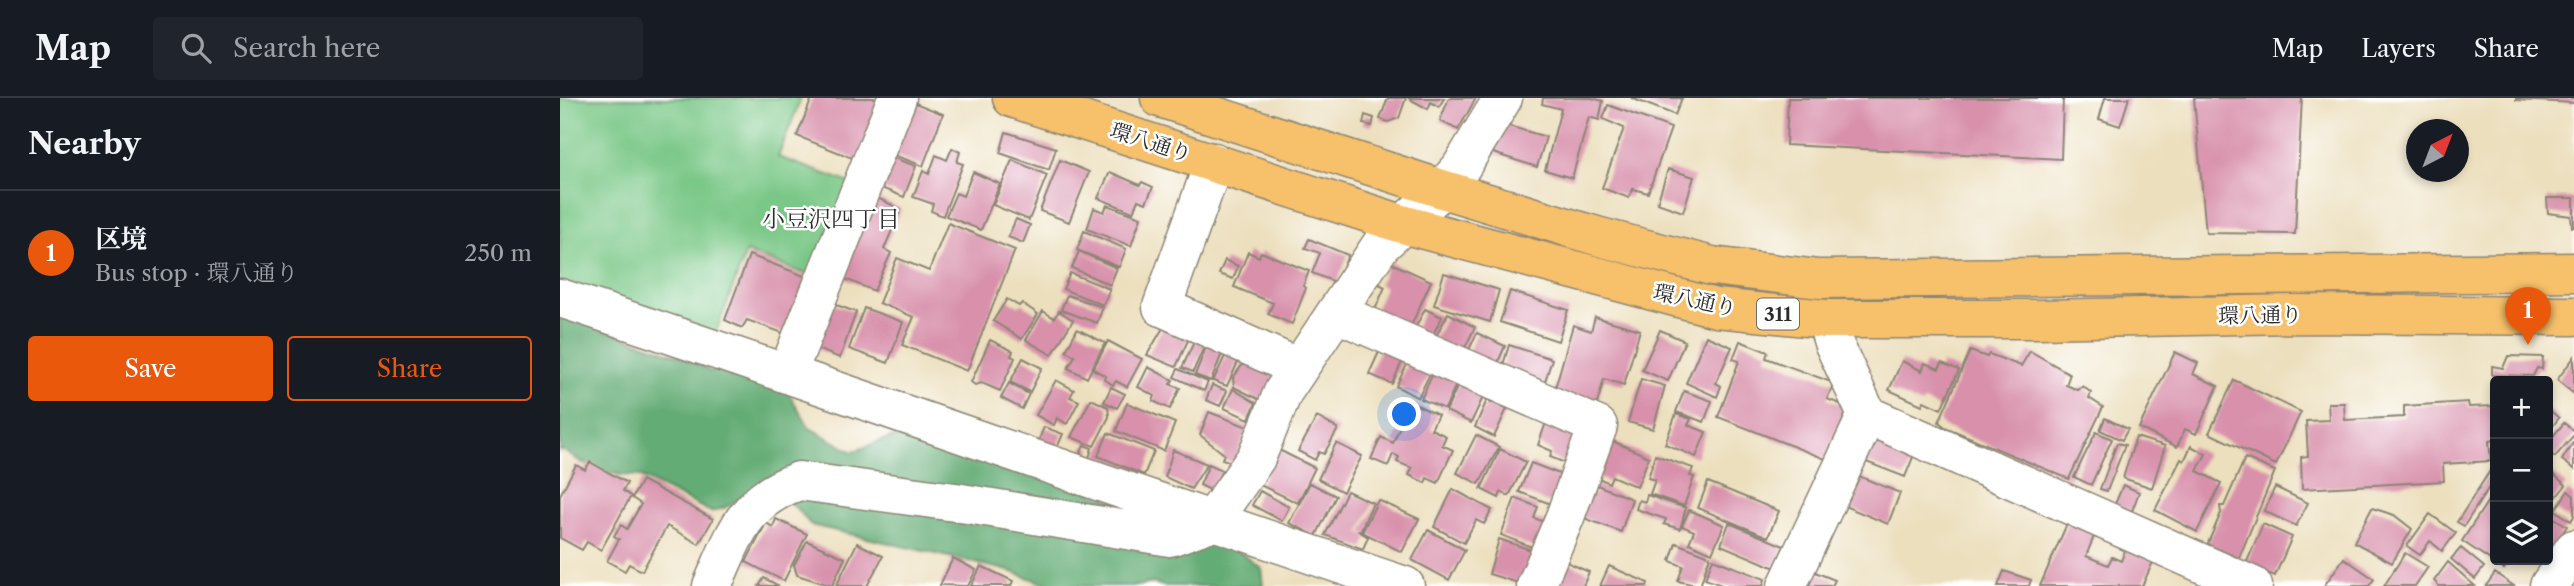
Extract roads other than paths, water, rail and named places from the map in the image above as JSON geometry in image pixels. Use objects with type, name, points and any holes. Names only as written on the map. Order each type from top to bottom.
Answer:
[{"type":"main road","name":"環八通り","points":[[1012,98],[1402,224],[1716,308],[1826,319],[2038,319],[2295,314],[2574,316]]},
{"type":"main road","name":"環八通り","points":[[1160,98],[1442,189],[1600,237],[1712,266],[1819,279],[2574,272]]},
{"type":"street","points":[[787,374],[897,98]]},
{"type":"street","points":[[712,586],[741,521],[775,489],[799,481],[955,502],[1170,537],[1211,522],[1256,458],[1283,392],[1381,244],[1442,189],[1460,169],[1503,98]]},
{"type":"street","points":[[1214,162],[1162,307],[1299,368]]},
{"type":"street","points":[[560,299],[1405,586]]},
{"type":"street","points":[[1337,313],[1598,426],[1536,586]]},
{"type":"street","points":[[1826,319],[1833,342],[1867,415],[2253,586]]},
{"type":"street","points":[[1787,586],[1867,415]]},
{"type":"street","points":[[2549,586],[2574,548]]},
{"type":"place","name":"区境","points":[[2528,345]]},
{"type":"district","name":"小豆沢四丁目","points":[[831,219]]}]
